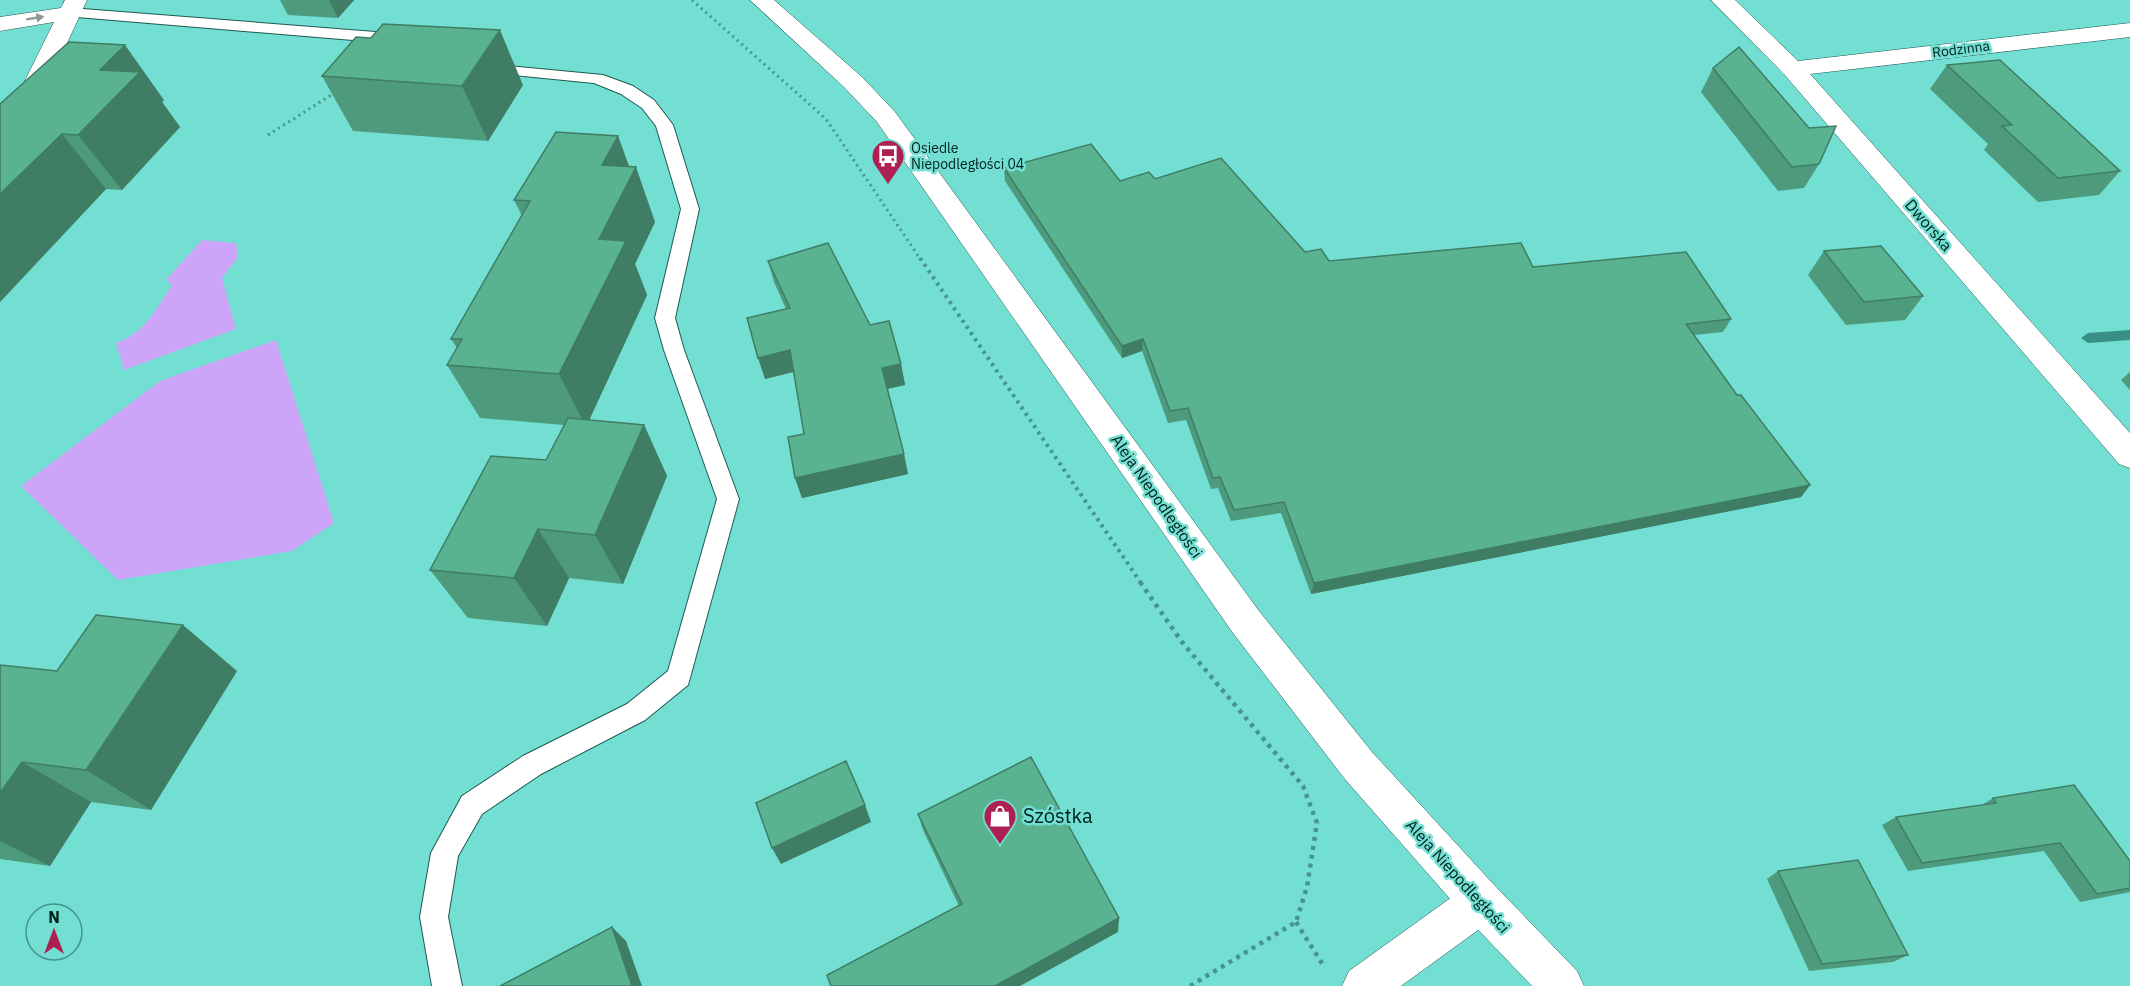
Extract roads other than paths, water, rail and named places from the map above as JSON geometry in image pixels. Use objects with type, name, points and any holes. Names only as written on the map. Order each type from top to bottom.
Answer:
[{"type":"street","name":"Dworska","points":[[1722,0],[1792,69],[2130,455]]},
{"type":"street","name":"Aleja Niepodległości","points":[[764,1],[853,82],[886,117],[1246,622],[1358,765],[1481,902],[1562,986]]},
{"type":"street","points":[[0,24],[73,6]]},
{"type":"street","points":[[0,154],[23,112],[73,6]]},
{"type":"street","name":"Rodzinna","points":[[1792,69],[2130,30]]},
{"type":"street","points":[[1364,986],[1481,902]]},
{"type":"lane","points":[[73,6],[419,42]]},
{"type":"lane","points":[[447,986],[434,917],[446,853],[472,805],[532,765],[636,712],[679,677],[728,499],[674,350],[665,318],[690,209],[664,125],[648,104],[627,90],[597,78],[464,66]]},
{"type":"waterway","points":[[2088,338],[2130,335]]},
{"type":"place","name":"Osiedle Niepodległości 04","points":[[888,185]]},
{"type":"place","name":"Szóstka","points":[[1000,845]]}]
